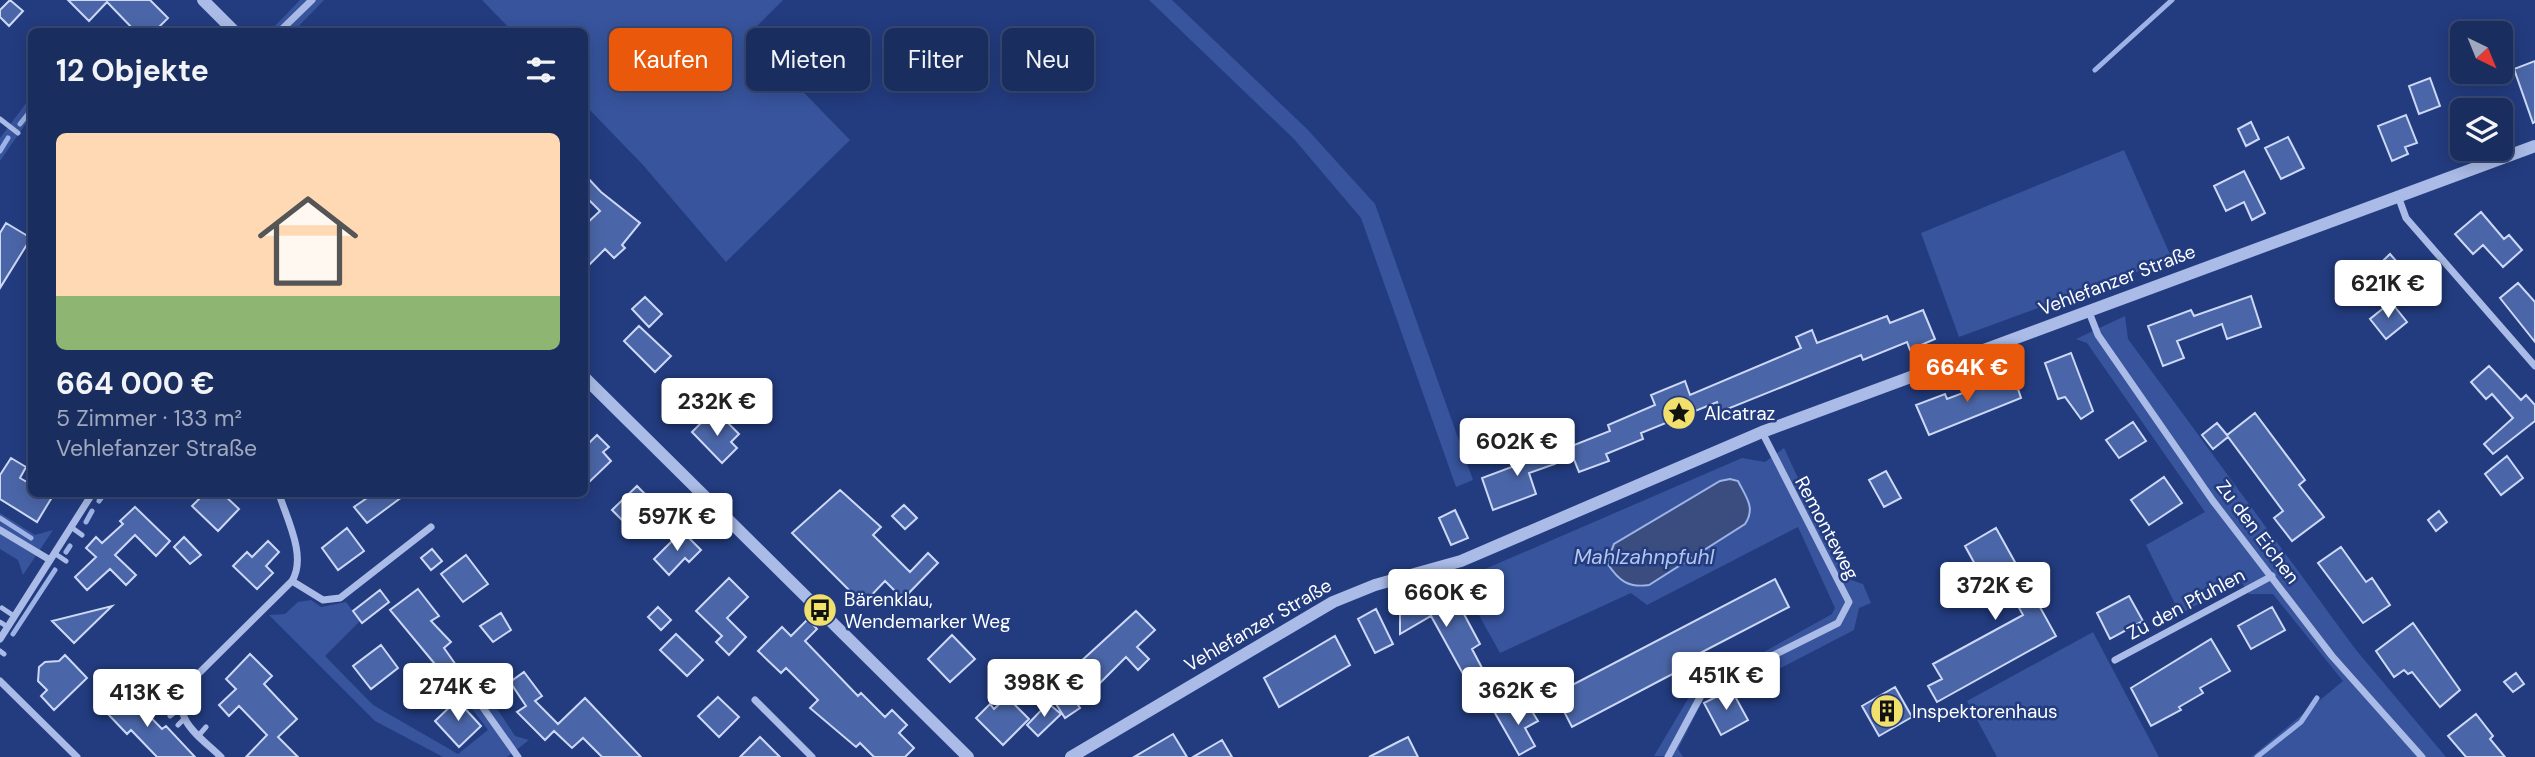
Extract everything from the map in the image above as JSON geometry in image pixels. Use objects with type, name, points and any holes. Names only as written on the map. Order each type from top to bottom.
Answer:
[{"type":"street","points":[[203,0],[231,28]]},
{"type":"street","points":[[283,28],[312,0]]},
{"type":"street","name":"Vehlefanzer Straße","points":[[1071,757],[1333,602],[1375,585],[1461,561],[1762,432],[2535,146]]},
{"type":"street","points":[[2398,197],[2406,218],[2535,366]]},
{"type":"street","name":"Zu den Eichen","points":[[2088,312],[2098,335],[2213,502],[2332,656],[2422,757]]},
{"type":"street","points":[[588,381],[963,756]]},
{"type":"street","name":"Remonteweg","points":[[1668,757],[1704,690],[1838,622],[1849,602],[1762,432]]},
{"type":"street","points":[[0,639],[90,497]]},
{"type":"street","points":[[221,757],[181,722],[179,709],[183,684],[299,570],[298,557],[280,497]]},
{"type":"street","points":[[289,578],[323,600],[340,598],[351,594],[431,527]]},
{"type":"street","points":[[0,530],[52,557]]},
{"type":"street","name":"Zu den Pfuhlen","points":[[2115,660],[2272,576]]},
{"type":"street","points":[[457,671],[517,757]]},
{"type":"street","points":[[0,681],[77,757]]},
{"type":"street","points":[[755,700],[812,757]]},
{"type":"lane","points":[[0,119],[18,132]]},
{"type":"lane","points":[[71,527],[82,535]]},
{"type":"lane","points":[[52,557],[66,561]]},
{"type":"lane","points":[[2,608],[14,616]]},
{"type":"lane","points":[[0,622],[8,627]]},
{"type":"lane","points":[[170,716],[179,709]]},
{"type":"lane","points":[[199,735],[206,727]]},
{"type":"shaded area","points":[[300,0],[324,0],[297,28],[273,28]]},
{"type":"shaded area","points":[[482,0],[783,0],[755,28],[746,28],[746,91],[802,91],[850,140],[726,262],[643,165],[588,108],[588,28],[509,28]]},
{"type":"shaded area","points":[[1149,0],[1172,0],[1307,129],[1375,204],[1473,480],[1456,487],[1361,218],[1294,139]]},
{"type":"shaded area","points":[[28,99],[28,120],[0,161],[0,138]]},
{"type":"shaded area","points":[[2124,150],[2172,259],[1959,337],[1921,233]]},
{"type":"shaded area","points":[[2125,316],[2128,339],[2356,650],[2446,757],[2251,757],[2343,681],[2273,594],[2249,594],[2241,581],[2180,614],[2146,545],[2205,512],[2087,343],[2076,339]]},
{"type":"shaded area","points":[[1784,448],[1845,578],[1863,584],[1871,603],[1859,608],[1854,630],[1758,680],[1754,673],[1704,698],[1678,749],[1683,757],[1654,756],[1692,692],[1832,614],[1835,608],[1798,527],[1647,605],[1631,593],[1500,653],[1466,592],[1448,585],[1742,458],[1765,462]]},
{"type":"shaded area","points":[[0,513],[35,535],[53,530],[23,575],[18,560],[0,549]]},
{"type":"shaded area","points":[[311,600],[321,607],[346,602],[360,621],[325,656],[373,705],[458,754],[488,730],[450,679],[469,666],[515,736],[529,740],[507,757],[443,757],[375,721],[269,615],[285,614],[298,602]]},
{"type":"shaded area","points":[[2093,632],[2159,757],[1997,757],[1967,701]]},
{"type":"water","name":"Mahlzahnpfuhl","points":[[1720,481],[1738,481],[1749,503],[1750,513],[1745,524],[1649,585],[1625,582],[1611,569],[1607,563],[1614,544]]},
{"type":"building","points":[[10,0],[23,11],[9,26],[0,17],[0,10]]},
{"type":"building","points":[[68,0],[150,0],[168,18],[158,28],[132,28],[107,2],[89,21]]},
{"type":"building","points":[[2535,61],[2535,122],[2533,123],[2514,69]]},
{"type":"building","points":[[2430,78],[2440,106],[2419,114],[2409,86]]},
{"type":"building","points":[[2406,115],[2417,143],[2405,147],[2408,154],[2392,161],[2378,126]]},
{"type":"building","points":[[2251,122],[2259,139],[2246,146],[2238,129]]},
{"type":"building","points":[[2288,137],[2304,168],[2281,179],[2265,148]]},
{"type":"building","points":[[2244,171],[2265,213],[2252,220],[2244,202],[2226,211],[2214,186]]},
{"type":"building","points":[[588,178],[640,223],[622,245],[625,248],[614,258],[605,249],[588,266],[588,222],[600,211],[588,199]]},
{"type":"building","points":[[2481,212],[2504,239],[2509,235],[2522,250],[2503,267],[2483,245],[2473,254],[2455,234]]},
{"type":"building","points":[[6,223],[28,236],[28,243],[0,288],[0,233]]},
{"type":"building","points":[[2390,254],[2413,280],[2387,304],[2365,278]]},
{"type":"building","points":[[2518,283],[2535,302],[2535,342],[2500,298]]},
{"type":"building","points":[[2251,296],[2261,327],[2227,339],[2222,324],[2177,341],[2184,358],[2163,366],[2148,326],[2191,310],[2194,316]]},
{"type":"building","points":[[645,297],[662,314],[649,327],[632,309]]},
{"type":"building","points":[[2391,302],[2407,322],[2386,339],[2370,319]]},
{"type":"building","points":[[1923,310],[1935,339],[1910,350],[1907,342],[1863,360],[1861,355],[1720,412],[1717,402],[1641,433],[1643,439],[1606,454],[1609,461],[1579,472],[1569,447],[1610,431],[1608,425],[1655,405],[1651,395],[1685,381],[1690,395],[1801,348],[1796,337],[1812,330],[1817,343],[1887,316],[1890,323]]},
{"type":"building","points":[[639,326],[671,356],[655,372],[624,341]]},
{"type":"building","points":[[2071,353],[2093,411],[2081,419],[2065,397],[2058,399],[2045,363]]},
{"type":"building","points":[[2489,366],[2521,400],[2526,395],[2535,405],[2535,421],[2493,454],[2484,444],[2513,418],[2492,394],[2486,399],[2471,382]]},
{"type":"building","points":[[2013,374],[2021,398],[1929,435],[1916,405],[1945,394],[1947,399]]},
{"type":"building","points":[[2255,413],[2305,480],[2299,485],[2324,517],[2292,541],[2274,518],[2283,511],[2228,437],[2213,449],[2202,435],[2217,423],[2227,435]]},
{"type":"building","points":[[707,417],[716,427],[724,419],[739,434],[731,442],[737,448],[722,463],[692,432]]},
{"type":"building","points":[[2133,422],[2146,441],[2119,458],[2106,440]]},
{"type":"building","points":[[597,435],[609,447],[603,452],[611,461],[588,483],[588,444]]},
{"type":"building","points":[[1547,443],[1555,464],[1529,473],[1536,494],[1493,510],[1482,478],[1525,462],[1522,453]]},
{"type":"building","points":[[2507,456],[2523,478],[2501,495],[2485,474]]},
{"type":"building","points":[[11,458],[26,467],[20,478],[28,483],[28,497],[52,497],[37,522],[0,499],[0,475]]},
{"type":"building","points":[[1886,471],[1901,498],[1884,507],[1869,480]]},
{"type":"building","points":[[2164,477],[2182,503],[2149,525],[2131,500]]},
{"type":"building","points":[[637,486],[662,511],[637,535],[612,510]]},
{"type":"building","points":[[840,490],[881,527],[873,535],[910,572],[928,553],[938,563],[903,599],[885,581],[863,604],[792,533]]},
{"type":"building","points":[[201,497],[226,497],[239,509],[218,531],[192,506]]},
{"type":"building","points":[[369,497],[402,497],[367,523],[354,507]]},
{"type":"building","points":[[904,505],[917,518],[905,529],[892,516]]},
{"type":"building","points":[[135,507],[170,541],[156,556],[135,535],[115,555],[136,575],[126,585],[110,569],[87,590],[75,577],[96,557],[86,548],[96,537],[102,543],[123,524],[120,521]]},
{"type":"building","points":[[1455,510],[1468,538],[1451,545],[1439,518]]},
{"type":"building","points":[[2439,511],[2447,522],[2436,531],[2428,520]]},
{"type":"building","points":[[347,528],[364,551],[338,570],[322,548]]},
{"type":"building","points":[[1996,528],[2056,636],[1937,702],[1928,686],[1942,679],[1933,664],[2023,615],[2007,586],[1992,595],[1965,546]]},
{"type":"building","points":[[682,531],[701,550],[689,562],[685,558],[669,575],[654,559]]},
{"type":"building","points":[[184,537],[201,555],[190,564],[174,547]]},
{"type":"building","points":[[268,541],[279,552],[266,566],[273,573],[257,589],[233,566],[247,552],[252,557]]},
{"type":"building","points":[[2341,547],[2366,582],[2372,578],[2390,605],[2363,623],[2318,563]]},
{"type":"building","points":[[432,549],[442,561],[431,570],[421,558]]},
{"type":"building","points":[[466,555],[488,584],[463,602],[441,574]]},
{"type":"building","points":[[729,578],[748,597],[727,618],[746,637],[729,655],[716,642],[722,636],[696,611]]},
{"type":"building","points":[[1775,579],[1789,607],[1679,664],[1682,669],[1572,727],[1555,694]]},
{"type":"building","points":[[1450,588],[1480,644],[1472,649],[1489,681],[1472,690],[1431,616],[1400,634],[1400,589],[1418,589],[1418,606]]},
{"type":"building","points":[[418,589],[439,616],[431,621],[451,642],[444,648],[456,665],[444,675],[390,610]]},
{"type":"building","points":[[380,590],[389,602],[362,623],[353,611]]},
{"type":"building","points":[[2129,596],[2143,621],[2110,639],[2097,613]]},
{"type":"building","points":[[112,606],[74,643],[52,621]]},
{"type":"building","points":[[658,607],[671,620],[661,630],[648,617]]},
{"type":"building","points":[[2272,607],[2285,630],[2251,649],[2238,626]]},
{"type":"building","points":[[1376,609],[1393,644],[1375,653],[1358,619]]},
{"type":"building","points":[[1136,611],[1155,630],[1137,647],[1149,659],[1138,670],[1126,657],[1099,684],[1090,675],[1080,686],[1067,674]]},
{"type":"building","points":[[501,613],[511,630],[493,642],[480,626]]},
{"type":"building","points":[[808,619],[817,629],[805,641],[858,696],[861,693],[885,717],[892,710],[907,725],[899,733],[914,748],[905,757],[874,757],[860,743],[856,747],[810,708],[818,700],[786,668],[781,673],[758,651],[782,627],[791,636]]},
{"type":"building","points":[[2413,623],[2460,690],[2440,707],[2412,672],[2408,674],[2404,670],[2394,677],[2376,651]]},
{"type":"building","points":[[676,634],[703,660],[687,676],[660,650]]},
{"type":"building","points":[[952,635],[975,659],[950,682],[928,659]]},
{"type":"building","points":[[1335,636],[1350,665],[1279,707],[1264,678]]},
{"type":"building","points":[[2211,639],[2230,671],[2200,688],[2203,693],[2179,707],[2181,710],[2151,726],[2131,688]]},
{"type":"building","points":[[381,645],[398,668],[371,689],[353,666]]},
{"type":"building","points":[[250,654],[272,676],[264,684],[297,719],[278,737],[298,757],[246,757],[267,735],[239,706],[229,716],[219,705],[236,689],[226,679]]},
{"type":"building","points":[[65,655],[87,678],[54,710],[41,696],[47,690],[38,681],[39,667],[45,662],[59,661]]},
{"type":"building","points":[[524,672],[542,696],[535,701],[558,724],[585,698],[641,757],[602,757],[583,738],[572,748],[554,731],[545,740],[517,712],[526,706],[510,682]]},
{"type":"building","points":[[2516,673],[2524,684],[2513,692],[2504,682]]},
{"type":"building","name":"Inspektorenhaus","points":[[1895,687],[1912,717],[1879,736],[1862,706]]},
{"type":"building","points":[[1731,689],[1748,720],[1721,735],[1704,703]]},
{"type":"building","points":[[127,693],[162,729],[166,726],[195,757],[157,757],[131,730],[127,734],[107,713]]},
{"type":"building","points":[[1071,694],[1080,708],[1065,718],[1056,704]]},
{"type":"building","points":[[718,697],[739,717],[719,737],[698,716]]},
{"type":"building","points":[[1007,697],[1029,719],[1003,745],[976,718],[990,704],[994,709]]},
{"type":"building","points":[[457,700],[481,726],[459,747],[435,721]]},
{"type":"building","points":[[1048,703],[1061,714],[1038,736],[1027,725]]},
{"type":"building","points":[[1510,704],[1517,715],[1530,708],[1538,721],[1525,728],[1535,746],[1519,755],[1495,713]]},
{"type":"building","points":[[2476,714],[2493,736],[2490,739],[2505,757],[2466,757],[2448,736]]},
{"type":"building","points":[[1173,734],[1187,757],[1134,757]]},
{"type":"building","points":[[760,737],[780,757],[740,757]]},
{"type":"building","points":[[1408,737],[1418,757],[1369,757],[1398,742]]},
{"type":"building","points":[[1222,740],[1232,757],[1193,757]]},
{"type":"waterway","points":[[2095,70],[2172,0]]},
{"type":"waterway","points":[[20,124],[28,114]]},
{"type":"waterway","points":[[0,151],[8,138]]},
{"type":"waterway","points":[[99,501],[102,497]]},
{"type":"waterway","points":[[86,522],[92,511]]},
{"type":"waterway","points":[[0,518],[31,538]]},
{"type":"waterway","points":[[66,552],[70,546]]},
{"type":"waterway","points":[[13,634],[55,570]]},
{"type":"waterway","points":[[2257,757],[2301,722],[2317,698]]},
{"type":"place","name":"Alcatraz","points":[[1679,413]]},
{"type":"place","name":"Bärenklau, Wendemarker Weg","points":[[820,610]]},
{"type":"place","name":"Inspektorenhaus","points":[[1887,711]]}]
